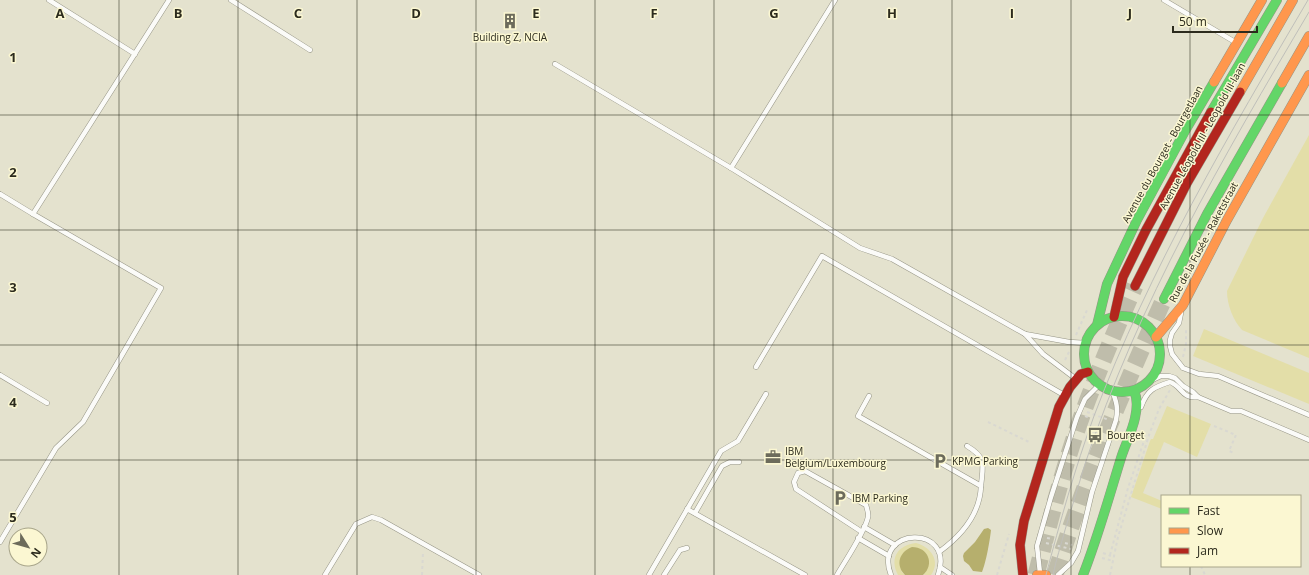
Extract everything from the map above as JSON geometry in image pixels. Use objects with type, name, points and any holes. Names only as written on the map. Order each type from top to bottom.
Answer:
[{"type":"main road","name":"Avenue du Bourget - Bourgetlaan","points":[[1097,325],[1107,284],[1116,264],[1185,131],[1262,0]]},
{"type":"main road","points":[[1114,317],[1124,277],[1146,230],[1196,139],[1277,0]]},
{"type":"main road","name":"Avenue Léopold III - Leopold III-laan","points":[[1135,286],[1187,184],[1293,0]]},
{"type":"main road","points":[[1164,299],[1184,257],[1222,186],[1309,36]]},
{"type":"main road","name":"Rue de la Fusée - Raketstraat","points":[[1156,337],[1183,305],[1227,220],[1309,75]]},
{"type":"main road","points":[[1124,316],[1134,318],[1141,322],[1150,329],[1156,337],[1159,347],[1160,356],[1154,374],[1148,382],[1134,390],[1122,392],[1112,391],[1099,385],[1088,372],[1084,363],[1085,343],[1090,333],[1097,325],[1114,317],[1124,316]]},
{"type":"main road","points":[[1023,575],[1020,545],[1024,521],[1059,407],[1064,395],[1076,379],[1081,374],[1088,372]]},
{"type":"main road","points":[[1083,575],[1095,553],[1111,485],[1135,419],[1137,404],[1134,390]]},
{"type":"main road","points":[[1037,575],[1046,575]]},
{"type":"lane","points":[[49,0],[135,54]]},
{"type":"lane","points":[[33,214],[169,0]]},
{"type":"lane","points":[[232,0],[310,50]]},
{"type":"lane","points":[[731,168],[835,0]]},
{"type":"lane","points":[[1164,0],[1236,43]]},
{"type":"lane","points":[[555,64],[731,168],[860,248],[892,259],[1025,334],[1043,354],[1076,379]]},
{"type":"lane","points":[[0,194],[161,288],[83,422],[56,448],[0,542]]},
{"type":"lane","points":[[756,367],[822,256],[1064,395]]},
{"type":"lane","points":[[1183,305],[1179,323],[1172,333],[1170,340],[1172,354],[1183,368],[1199,374],[1218,376],[1309,415]]},
{"type":"lane","points":[[1025,334],[1069,342],[1085,343]]},
{"type":"lane","points":[[0,376],[47,404]]},
{"type":"lane","points":[[1148,382],[1161,376],[1175,378],[1198,397],[1231,411],[1241,412],[1309,440]]},
{"type":"lane","points":[[1135,419],[1144,397],[1159,386],[1170,382],[1173,383],[1185,396],[1192,398],[1198,397]]},
{"type":"lane","points":[[1040,574],[1037,551],[1038,541],[1080,409],[1085,399],[1099,385]]},
{"type":"lane","points":[[1058,575],[1071,563],[1078,551],[1092,492],[1116,422],[1118,409],[1112,391]]},
{"type":"lane","points":[[648,575],[721,451],[738,441],[766,394]]},
{"type":"lane","points":[[869,396],[858,416],[982,486]]},
{"type":"lane","points":[[939,552],[955,539],[971,519],[980,501],[983,467],[977,452],[967,446]]},
{"type":"lane","points":[[695,513],[722,466],[730,462],[739,462]]},
{"type":"lane","points":[[837,575],[862,532],[868,516],[866,505],[805,471],[798,473],[794,482],[796,489],[862,532]]},
{"type":"lane","points":[[687,509],[805,575]]},
{"type":"lane","points":[[325,575],[356,524],[372,517],[423,543],[479,575]]},
{"type":"lane","points":[[864,527],[895,545]]},
{"type":"lane","points":[[891,575],[888,563],[889,556],[895,545],[901,540],[916,536],[931,542],[939,552],[940,567],[938,575]]},
{"type":"lane","points":[[858,538],[889,556]]},
{"type":"lane","points":[[664,575],[680,550],[687,548]]},
{"type":"lane","points":[[940,567],[952,575]]},
{"type":"path","points":[[1180,365],[1185,352],[1185,329],[1187,321]]},
{"type":"path","points":[[1110,575],[1118,537],[1149,435],[1159,409],[1173,383]]},
{"type":"path","points":[[1080,409],[1116,422]]},
{"type":"path","points":[[988,422],[1031,443]]},
{"type":"path","points":[[1214,426],[1236,435],[1229,451],[1234,453]]},
{"type":"path","points":[[1131,428],[1149,435]]},
{"type":"path","points":[[1095,553],[1110,555],[1128,488],[1145,438]]},
{"type":"path","points":[[997,575],[1009,533],[1021,536]]},
{"type":"path","points":[[1038,541],[1078,551]]},
{"type":"path","points":[[422,575],[423,543]]},
{"type":"path","points":[[1065,543],[1073,545]]},
{"type":"path","points":[[1095,553],[1113,561]]},
{"type":"shaded area","points":[[1309,135],[1309,358],[1242,330],[1231,312],[1227,291],[1263,218]]},
{"type":"shaded area","points":[[1204,329],[1309,373],[1309,404],[1193,356]]},
{"type":"shaded area","points":[[1167,406],[1211,424],[1197,457],[1164,442],[1143,493],[1161,501],[1161,509],[1131,497],[1150,441],[1153,439]]},
{"type":"shaded area","points":[[988,528],[991,530],[988,551],[982,572],[973,571],[964,561],[964,553],[975,542],[984,529]]},
{"type":"shaded area","points":[[916,543],[926,548],[933,555],[935,560],[934,570],[931,575],[901,571],[905,575],[898,575],[894,563],[897,553],[904,546]]},
{"type":"shaded area","points":[[912,547],[922,550],[928,557],[929,566],[923,575],[905,575],[900,567],[899,563],[901,555]]},
{"type":"tunnel","points":[[1036,575],[1054,504],[1075,435],[1102,363],[1135,286]]},
{"type":"tunnel","points":[[1055,575],[1079,504],[1105,435],[1164,299]]},
{"type":"tram line","points":[[1046,575],[1080,455],[1116,361],[1140,308],[1165,255],[1220,152],[1308,0]]},
{"type":"tram line","points":[[1053,575],[1085,464],[1106,404],[1156,288],[1214,176],[1309,12]]},
{"type":"traffic: fast","points":[[1211,112],[1277,0]]},
{"type":"traffic: fast","points":[[1097,325],[1107,284],[1137,220],[1185,131],[1214,82]]},
{"type":"traffic: fast","points":[[1164,299],[1207,214],[1282,83]]},
{"type":"traffic: fast","points":[[1122,316],[1137,319],[1149,327],[1157,339],[1160,354],[1157,369],[1149,381],[1137,389],[1122,392],[1107,389],[1095,381],[1087,369],[1084,354],[1087,339],[1095,327],[1107,319],[1122,316]]},
{"type":"traffic: fast","points":[[1083,575],[1134,423],[1137,404],[1134,391]]},
{"type":"traffic: slow","points":[[1214,82],[1262,0]]},
{"type":"traffic: slow","points":[[1240,92],[1293,0]]},
{"type":"traffic: slow","points":[[1282,83],[1309,36]]},
{"type":"traffic: slow","points":[[1156,337],[1183,305],[1227,220],[1309,75]]},
{"type":"traffic: slow","points":[[1037,575],[1046,575]]},
{"type":"traffic: jam","points":[[1135,286],[1187,183],[1240,92]]},
{"type":"traffic: jam","points":[[1114,317],[1123,277],[1146,230],[1211,112]]},
{"type":"traffic: jam","points":[[1023,575],[1020,545],[1024,521],[1059,407],[1070,387],[1081,374],[1088,372]]},
{"type":"place","name":"Building Z, NCIA","points":[[510,21]]},
{"type":"place","name":"Bourget","points":[[1095,435]]},
{"type":"place","name":"IBM Belgium/Luxembourg","points":[[773,457]]},
{"type":"place","name":"KPMG Parking","points":[[940,461]]},
{"type":"place","name":"IBM Parking","points":[[840,498]]}]
